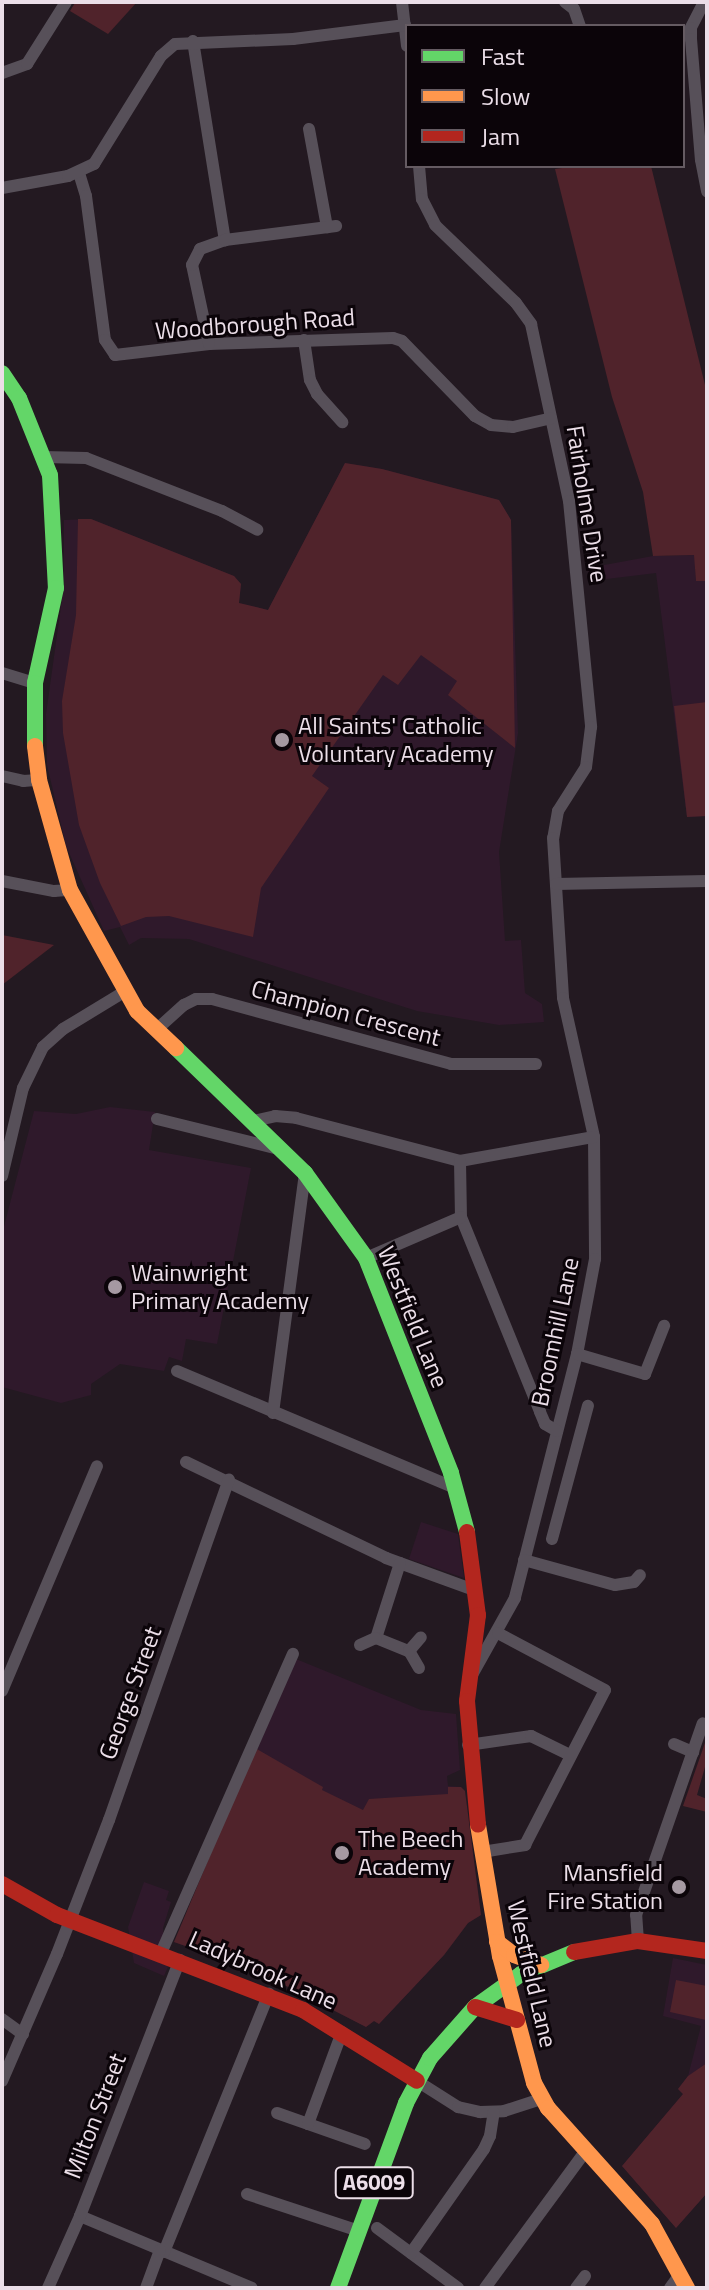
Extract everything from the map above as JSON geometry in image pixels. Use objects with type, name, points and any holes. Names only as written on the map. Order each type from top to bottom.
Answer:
[{"type":"main road","name":"Westfield Lane","points":[[2,373],[19,398],[50,475],[57,560],[56,588],[35,683],[33,728],[39,780],[70,890],[137,1011],[305,1173],[366,1258],[456,1488],[478,1615],[470,1678],[468,1745],[482,1852],[497,1942],[541,2099],[652,2224],[679,2283]]},
{"type":"main road","name":"Ladybrook Lane","points":[[2,1884],[71,1920],[269,1993],[342,2032],[417,2081]]},
{"type":"main road","name":"A6009","points":[[338,2288],[377,2175],[417,2081],[440,2044],[475,2007],[507,1982],[575,1952],[638,1941],[707,1951]]},
{"type":"main road","points":[[497,1942],[514,1955],[541,1965]]},
{"type":"main road","points":[[475,2007],[500,2012],[517,2020]]},
{"type":"street","points":[[2,73],[27,64],[66,2]]},
{"type":"street","points":[[2,188],[79,173],[101,156],[168,48],[193,41],[293,39],[405,25],[402,2]]},
{"type":"street","points":[[565,2],[574,9],[579,24]]},
{"type":"street","points":[[704,2],[691,28],[691,39],[701,160],[707,191]]},
{"type":"street","points":[[193,41],[225,240]]},
{"type":"street","points":[[209,344],[192,265],[194,256],[206,244],[332,226],[309,129]]},
{"type":"street","name":"Fairholme Drive","points":[[419,168],[422,199],[435,225],[516,303],[531,324],[569,501],[579,575],[591,727],[586,767],[558,811],[553,838],[556,884]]},
{"type":"street","name":"Woodborough Road","points":[[79,173],[86,196],[108,349],[115,355],[126,357],[209,344],[393,338],[402,341],[475,416],[491,425],[513,427],[551,418]]},
{"type":"street","points":[[304,340],[310,380],[317,394],[342,422]]},
{"type":"street","points":[[44,457],[86,458],[222,511],[257,530]]},
{"type":"street","points":[[2,673],[35,683]]},
{"type":"street","points":[[2,776],[23,781],[39,780]]},
{"type":"street","points":[[2,881],[54,891],[70,890]]},
{"type":"street","points":[[556,884],[707,881]]},
{"type":"street","name":"Broomhill Lane","points":[[470,1678],[515,1598],[577,1354],[595,1259],[594,1137],[589,1092],[568,998],[556,884]]},
{"type":"street","points":[[3,1170],[23,1088],[43,1047],[63,1029],[124,992]]},
{"type":"street","name":"Champion Crescent","points":[[156,1030],[184,1005],[196,999],[212,999],[451,1064],[536,1064]]},
{"type":"street","points":[[254,1121],[275,1116],[296,1118],[460,1161],[594,1137]]},
{"type":"street","points":[[157,1119],[283,1150]]},
{"type":"street","points":[[460,1161],[461,1217],[545,1424],[557,1431]]},
{"type":"street","points":[[273,1413],[305,1173]]},
{"type":"street","points":[[366,1258],[461,1217]]},
{"type":"street","points":[[577,1354],[645,1374],[664,1326]]},
{"type":"street","points":[[177,1371],[456,1488]]},
{"type":"street","points":[[552,1539],[588,1406]]},
{"type":"street","points":[[561,1416],[584,1422]]},
{"type":"street","points":[[186,1462],[400,1563],[474,1590]]},
{"type":"street","points":[[2,1691],[97,1466]]},
{"type":"street","name":"George Street","points":[[2,2081],[71,1920],[229,1480]]},
{"type":"street","points":[[540,1497],[561,1503]]},
{"type":"street","points":[[524,1560],[615,1585],[634,1582],[640,1575]]},
{"type":"street","points":[[376,1638],[400,1563]]},
{"type":"street","points":[[478,1615],[505,1620]]},
{"type":"street","points":[[482,1852],[525,1845],[605,1690],[498,1633]]},
{"type":"street","points":[[409,1651],[421,1637]]},
{"type":"street","points":[[360,1645],[376,1638],[409,1651],[419,1668]]},
{"type":"street","points":[[161,1953],[293,1654]]},
{"type":"street","points":[[638,1941],[636,1915],[703,1723]]},
{"type":"street","points":[[468,1745],[531,1736],[570,1755]]},
{"type":"street","points":[[674,1744],[693,1752]]},
{"type":"street","name":"Milton Street","points":[[48,2288],[80,2216],[180,1960]]},
{"type":"street","points":[[146,2288],[269,1993]]},
{"type":"street","points":[[2,2019],[23,2034]]},
{"type":"street","points":[[308,2124],[342,2032]]},
{"type":"street","name":"Ladybrook Lane","points":[[417,2081],[458,2107],[494,2112],[541,2099]]},
{"type":"street","points":[[411,2253],[484,2149],[490,2136],[494,2112]]},
{"type":"street","points":[[277,2113],[365,2144]]},
{"type":"street","points":[[485,2288],[587,2149]]},
{"type":"street","points":[[247,2194],[359,2231]]},
{"type":"street","points":[[80,2216],[244,2286]]},
{"type":"street","points":[[377,2228],[458,2288]]},
{"type":"street","points":[[576,2288],[585,2276]]},
{"type":"shaded area","points":[[137,2],[108,34],[70,11],[75,3]]},
{"type":"shaded area","points":[[651,168],[707,393],[707,581],[696,581],[694,555],[653,556],[643,492],[612,397],[555,169]]},
{"type":"shaded area","name":"All Saints' Catholic Voluntary Academy","points":[[345,463],[382,469],[499,500],[511,520],[518,733],[499,852],[505,941],[521,940],[525,993],[542,1004],[544,1022],[499,1025],[417,1011],[189,939],[141,938],[129,945],[120,927],[104,931],[66,846],[47,765],[46,714],[64,585],[64,520],[91,519],[234,576],[241,584],[239,603],[268,610]]},
{"type":"shaded area","name":"All Saints' Catholic Voluntary Academy","points":[[345,463],[382,469],[499,500],[511,520],[515,748],[448,695],[457,681],[421,655],[398,685],[383,675],[312,776],[329,788],[261,888],[253,937],[169,916],[146,917],[121,926],[100,883],[79,825],[63,733],[62,701],[76,615],[78,519],[91,519],[234,576],[241,584],[239,603],[268,610]]},
{"type":"shaded area","points":[[695,555],[696,581],[707,581],[707,816],[687,817],[656,573],[590,581],[588,568],[653,556]]},
{"type":"shaded area","points":[[707,702],[707,816],[687,817],[674,706]]},
{"type":"shaded area","points":[[2,935],[54,945],[2,985]]},
{"type":"shaded area","name":"Wainwright Primary Academy","points":[[110,1107],[155,1112],[149,1150],[251,1168],[217,1344],[186,1339],[182,1361],[169,1357],[164,1371],[120,1364],[91,1384],[91,1395],[61,1403],[2,1387],[2,1234],[34,1111],[76,1114]]},
{"type":"shaded area","points":[[421,1522],[458,1534],[464,1578],[409,1559]]},
{"type":"shaded area","name":"The Beech Academy","points":[[296,1659],[421,1710],[456,1714],[460,1770],[447,1776],[448,1786],[461,1787],[481,1915],[468,1923],[444,1955],[379,2024],[374,2021],[366,2027],[257,1971],[174,1942]]},
{"type":"shaded area","points":[[707,1737],[707,1760],[697,1795],[707,1799],[707,1812],[683,1806]]},
{"type":"shaded area","name":"The Beech Academy","points":[[255,1748],[323,1787],[322,1790],[363,1810],[369,1799],[448,1794],[448,1787],[461,1787],[465,1791],[481,1915],[468,1923],[444,1955],[379,2024],[374,2021],[366,2027],[257,1971],[174,1942]]},
{"type":"shaded area","points":[[144,1882],[169,1891],[166,1900],[171,1902],[163,1928],[168,1967],[164,1976],[134,1963],[128,1927]]},
{"type":"shaded area","points":[[673,1958],[707,1965],[707,2193],[676,2228],[622,2166],[683,2094],[678,2089],[688,2076],[701,2026],[663,2016]]},
{"type":"shaded area","points":[[676,1980],[707,1986],[706,2020],[670,2012]]},
{"type":"shaded area","points":[[707,2063],[707,2193],[676,2228],[622,2166],[683,2094],[678,2089],[688,2076]]},
{"type":"traffic: fast","points":[[2,373],[19,398],[50,475],[56,588],[35,683],[35,746]]},
{"type":"traffic: fast","points":[[176,1048],[305,1173],[366,1258],[451,1473],[467,1532]]},
{"type":"traffic: fast","points":[[338,2288],[406,2103],[430,2058],[475,2007],[521,1974],[574,1952]]},
{"type":"traffic: slow","points":[[35,746],[39,780],[70,890],[137,1011],[176,1048]]},
{"type":"traffic: slow","points":[[478,1825],[500,1956],[534,2083],[548,2108],[652,2224],[687,2288]]},
{"type":"traffic: slow","points":[[497,1942],[514,1955],[541,1965]]},
{"type":"traffic: jam","points":[[467,1532],[478,1615],[467,1701],[478,1825]]},
{"type":"traffic: jam","points":[[2,1884],[57,1915],[303,2010],[417,2081]]},
{"type":"traffic: jam","points":[[574,1952],[638,1941],[707,1951]]},
{"type":"traffic: jam","points":[[475,2007],[517,2020]]},
{"type":"place","name":"All Saints' Catholic Voluntary Academy","points":[[282,740]]},
{"type":"place","name":"Wainwright Primary Academy","points":[[115,1287]]},
{"type":"place","name":"The Beech Academy","points":[[342,1853]]},
{"type":"place","name":"Mansfield Fire Station","points":[[679,1887]]}]
